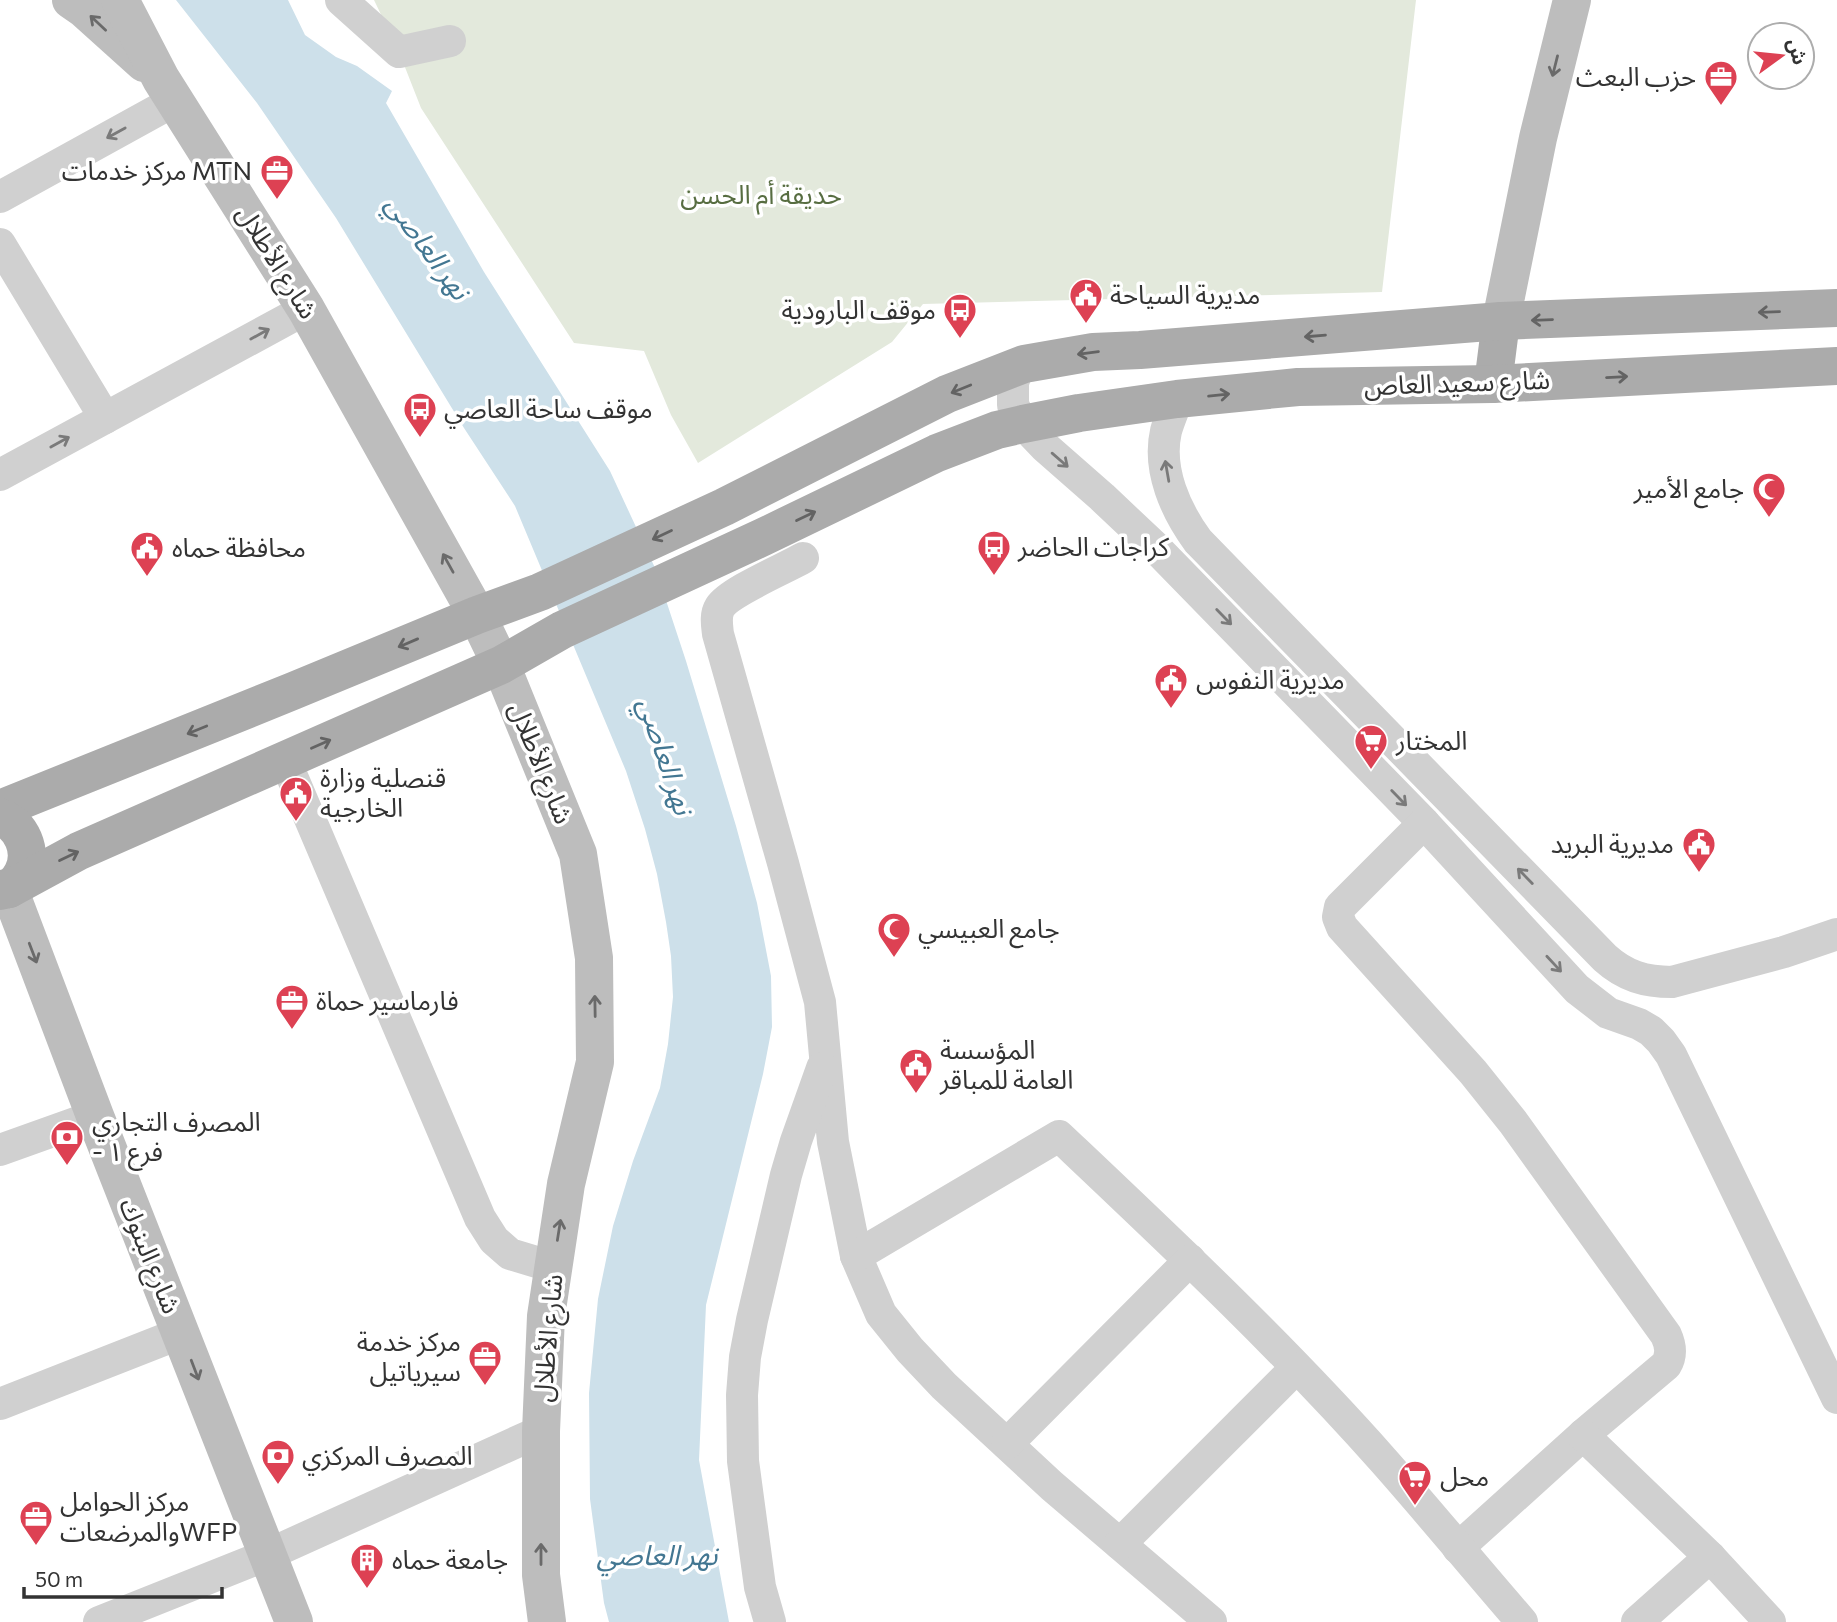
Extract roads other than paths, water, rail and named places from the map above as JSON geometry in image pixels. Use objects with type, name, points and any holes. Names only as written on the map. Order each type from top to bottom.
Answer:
[{"type":"main road","points":[[71,0],[169,89]]},
{"type":"main road","name":"شارع الأطلال","points":[[120,0],[169,89],[306,309],[477,615],[501,665],[578,854],[594,958],[595,1062],[566,1184],[546,1316],[541,1431],[541,1575],[547,1622]]},
{"type":"main road","points":[[1493,384],[1502,321],[1538,138],[1572,0]]},
{"type":"main road","points":[[0,809],[477,615],[540,592],[724,507],[947,394],[1024,363],[1093,352],[1502,321],[1837,308]]},
{"type":"main road","name":"شارع سعيد العاص","points":[[3,889],[79,851],[501,665],[562,630],[937,453],[997,430],[1079,413],[1177,399],[1298,387],[1493,384],[1837,366]]},
{"type":"main road","points":[[0,817],[15,826],[22,836],[27,859],[18,881],[3,889]]},
{"type":"main road","name":"شارع البنوك","points":[[3,889],[294,1622]]},
{"type":"street","points":[[341,0],[399,52],[450,41]]},
{"type":"street","points":[[0,197],[169,89]]},
{"type":"street","points":[[0,244],[105,418]]},
{"type":"street","points":[[0,475],[306,309]]},
{"type":"street","points":[[1024,363],[1017,372],[1012,394],[1013,404],[1023,424],[1155,547],[1424,823],[1577,989],[1608,1013],[1651,1031],[1671,1055],[1837,1398]]},
{"type":"street","points":[[1177,399],[1166,433],[1166,470],[1170,488],[1184,522],[1198,541],[1605,958],[1627,974],[1656,982],[1672,982],[1784,952],[1837,934]]},
{"type":"street","points":[[1155,547],[1184,522]]},
{"type":"street","points":[[803,558],[731,596],[721,606],[716,619],[820,1002],[833,1142],[856,1256],[881,1314],[944,1386],[1052,1486],[1211,1622]]},
{"type":"street","points":[[285,760],[480,1218],[494,1240],[510,1254],[553,1267]]},
{"type":"street","points":[[1424,823],[1340,907],[1338,917],[1342,927],[1473,1072],[1513,1122],[1611,1256],[1670,1343],[1669,1359],[1665,1365],[1458,1548]]},
{"type":"street","points":[[1595,1004],[1627,974]]},
{"type":"street","points":[[770,1622],[760,1587],[743,1461],[743,1382],[752,1320],[786,1175],[825,1060]]},
{"type":"street","points":[[0,1150],[95,1116]]},
{"type":"street","points":[[856,1256],[1059,1136],[1224,1293],[1296,1368],[1382,1459],[1521,1622]]},
{"type":"street","points":[[1007,1444],[1190,1260]]},
{"type":"street","points":[[0,1404],[181,1333]]},
{"type":"street","points":[[1120,1544],[1296,1368]]},
{"type":"street","points":[[100,1622],[267,1555],[541,1431]]},
{"type":"street","points":[[1583,1435],[1710,1558],[1770,1622]]},
{"type":"street","points":[[1637,1622],[1710,1558]]},
{"type":"water","name":"نهر العاصي","points":[[176,0],[288,0],[305,35],[392,91],[386,103],[484,272],[610,471],[656,570],[736,826],[757,903],[771,976],[772,1027],[763,1074],[706,1305],[699,1460],[729,1622],[609,1622],[590,1499],[589,1393],[598,1299],[613,1226],[660,1088],[673,997],[671,956],[657,874],[626,771],[515,506],[464,428],[336,218],[257,103]]},
{"type":"place","name":"حزب البعث","points":[[1721,107]]},
{"type":"place","name":"مركز خدمات MTN","points":[[277,201]]},
{"type":"place","name":"مديرية السياحة","points":[[1086,325]]},
{"type":"place","name":"موقف البارودية","points":[[960,340]]},
{"type":"place","name":"موقف ساحة العاصي","points":[[420,439]]},
{"type":"place","name":"جامع الأمير","points":[[1769,519]]},
{"type":"place","name":"كراجات الحاضر","points":[[994,577]]},
{"type":"place","name":"محافظة حماه","points":[[147,578]]},
{"type":"place","name":"مديرية النفوس","points":[[1171,710]]},
{"type":"place","name":"المختار","points":[[1371,771]]},
{"type":"place","name":"قنصلية وزارة الخارجية","points":[[296,823]]},
{"type":"place","name":"مديرية البريد","points":[[1699,874]]},
{"type":"place","name":"جامع العبيسي","points":[[894,959]]},
{"type":"place","name":"فارماسير حماة","points":[[292,1031]]},
{"type":"place","name":"المؤسسة العامة للمباقر","points":[[916,1095]]},
{"type":"place","name":"المصرف التجاري - فرع ١","points":[[67,1167]]},
{"type":"place","name":"مركز خدمة سيرياتيل","points":[[485,1387]]},
{"type":"place","name":"المصرف المركزي","points":[[278,1486]]},
{"type":"place","name":"محل","points":[[1415,1507]]},
{"type":"place","name":"مركز الحوامل والمرضعاتWFP","points":[[36,1547]]},
{"type":"place","name":"جامعة حماه","points":[[367,1590]]},
{"type":"park label","name":"حديقة أم الحسن","points":[[761,195]]}]
